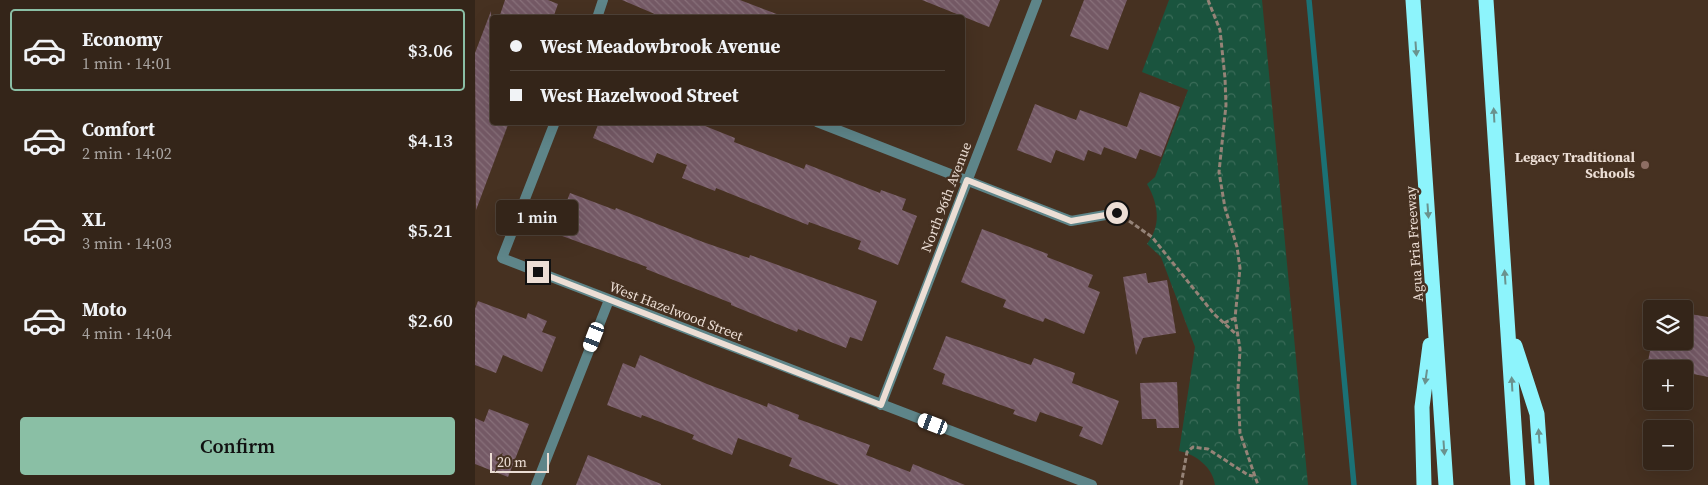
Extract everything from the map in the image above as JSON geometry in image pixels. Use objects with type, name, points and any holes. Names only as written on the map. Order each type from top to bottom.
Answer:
[{"type":"highway","name":"Agua Fria Freeway","points":[[1413,0],[1446,485]]},
{"type":"highway","points":[[1486,0],[1518,485]]},
{"type":"highway","points":[[1423,485],[1422,407],[1435,312]]},
{"type":"highway","points":[[1508,326],[1537,414],[1542,485]]},
{"type":"street","points":[[598,15],[603,0]]},
{"type":"street","name":"North 96th Avenue","points":[[881,405],[1037,0]]},
{"type":"street","name":"West Hazelwood Street","points":[[554,125],[502,258],[881,405],[1069,481],[1092,485]]},
{"type":"street","points":[[825,125],[1071,221],[1117,213]]},
{"type":"street","points":[[537,485],[609,300]]},
{"type":"path","points":[[1208,0],[1220,30],[1224,62],[1226,105],[1219,172],[1225,208],[1237,247],[1240,268],[1235,318],[1240,349],[1238,388],[1240,433],[1253,476],[1258,485]]},
{"type":"path","points":[[1117,213],[1153,237],[1214,314],[1238,336]]},
{"type":"path","points":[[1225,323],[1235,318]]},
{"type":"path","points":[[1181,485],[1187,452],[1193,447],[1208,449],[1253,476]]},
{"type":"green space","points":[[1169,0],[1262,0],[1308,485],[1215,485],[1214,478],[1202,462],[1191,455],[1179,451],[1195,347],[1161,257],[1147,244],[1155,229],[1157,214],[1154,199],[1147,184],[1155,177],[1188,90],[1142,72]]},
{"type":"building","points":[[505,0],[548,0],[558,4],[554,15],[500,15]]},
{"type":"building","points":[[622,0],[740,0],[779,15],[657,15]]},
{"type":"building","points":[[922,0],[1000,0],[989,27],[965,17],[965,15],[959,15]]},
{"type":"building","points":[[1084,0],[1127,0],[1108,50],[1070,36]]},
{"type":"building","points":[[491,11],[490,125],[508,125],[476,210],[475,53]]},
{"type":"building","points":[[1140,92],[1180,107],[1161,157],[1140,149],[1136,159],[1104,147],[1101,155],[1088,150],[1084,161],[1056,150],[1051,163],[1017,150],[1035,104],[1076,120],[1080,110],[1127,127]]},
{"type":"building","points":[[598,125],[702,125],[735,138],[734,142],[804,169],[806,164],[880,193],[881,190],[906,199],[902,210],[917,216],[898,265],[858,249],[861,241],[809,222],[808,225],[716,188],[715,191],[682,178],[687,165],[657,153],[653,163],[593,138]]},
{"type":"building","points":[[570,193],[615,210],[616,208],[703,242],[749,258],[750,255],[877,301],[862,341],[850,337],[846,348],[798,329],[797,332],[646,269],[647,267],[554,233]]},
{"type":"building","points":[[982,229],[1048,254],[1047,257],[1093,275],[1088,287],[1100,292],[1084,334],[1045,318],[1043,322],[1003,307],[1006,300],[961,282]]},
{"type":"building","points":[[1146,273],[1148,283],[1167,280],[1176,333],[1143,338],[1136,355],[1123,277]]},
{"type":"building","points":[[478,301],[526,319],[528,313],[547,321],[542,332],[556,337],[542,372],[503,355],[496,373],[475,365],[475,309]]},
{"type":"building","points":[[1693,314],[1708,317],[1708,377],[1693,374],[1693,360],[1648,360],[1650,350],[1693,350]]},
{"type":"building","points":[[946,336],[1031,365],[1034,358],[1075,373],[1072,383],[1119,401],[1102,445],[1079,436],[1083,427],[1040,412],[1036,422],[1013,414],[1015,410],[942,384],[945,374],[933,369]]},
{"type":"building","points":[[640,355],[707,384],[767,407],[768,403],[799,415],[798,419],[870,445],[866,455],[910,472],[913,464],[965,485],[839,485],[789,466],[792,458],[738,438],[732,455],[692,439],[694,435],[642,415],[641,418],[607,405],[623,363],[635,368]]},
{"type":"building","points":[[1177,382],[1179,428],[1157,428],[1156,419],[1142,419],[1140,383]]},
{"type":"building","points":[[489,409],[529,424],[508,477],[475,464],[475,418],[484,422]]},
{"type":"building","points":[[588,455],[661,484],[661,485],[576,485]]},
{"type":"waterway","points":[[1309,0],[1354,485]]},
{"type":"place","name":"Legacy Traditional Schools","points":[[1645,165]]},
{"type":"route","points":[[538,272],[881,405],[967,180],[1071,221],[1117,213]]}]
